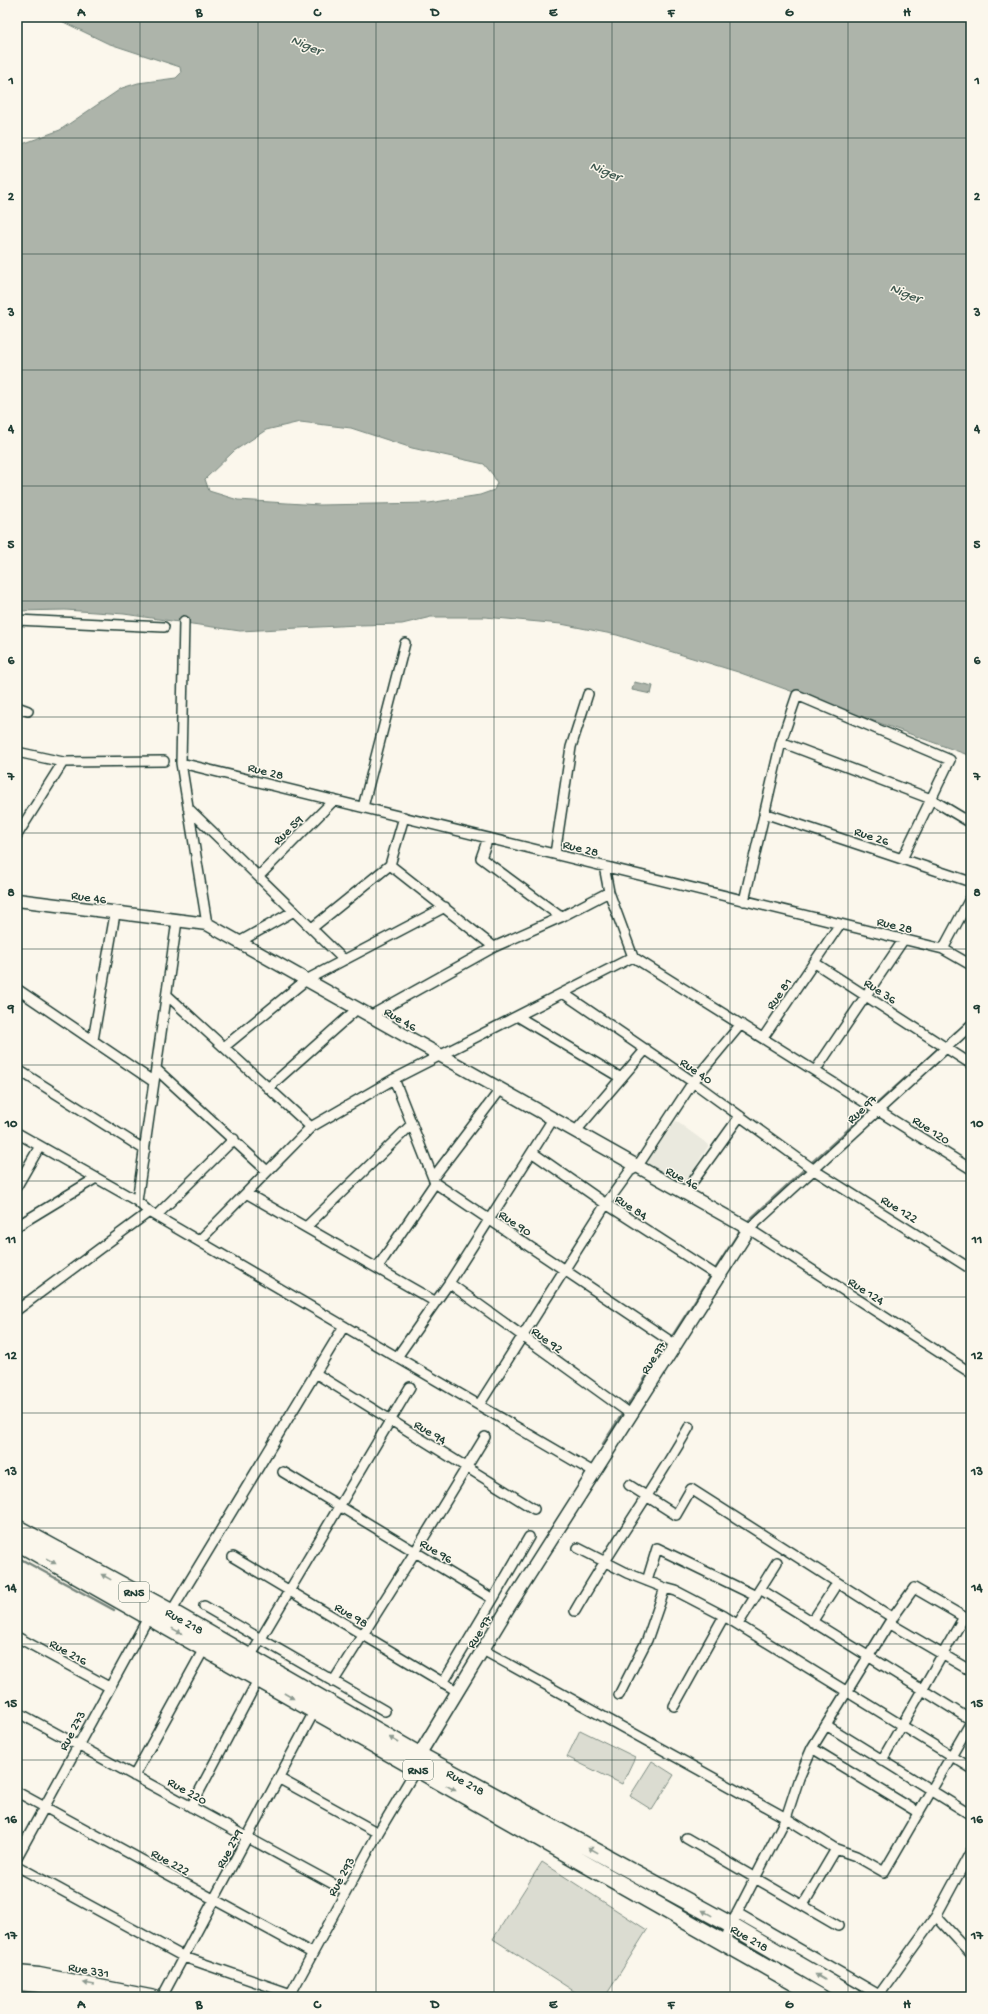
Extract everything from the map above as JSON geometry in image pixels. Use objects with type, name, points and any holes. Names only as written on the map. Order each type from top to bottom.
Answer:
[{"type":"highway","name":"Rue 218","points":[[17,1528],[250,1657],[418,1762],[724,1943],[820,1997]]},
{"type":"highway","name":"Rue 218","points":[[17,1542],[206,1647],[315,1710],[734,1919],[854,1997]]},
{"type":"street","points":[[17,620],[164,627]]},
{"type":"street","points":[[184,621],[181,763],[207,924]]},
{"type":"street","points":[[363,808],[405,642]]},
{"type":"street","points":[[556,854],[572,747],[588,694]]},
{"type":"street","points":[[744,900],[780,742],[797,694],[950,760],[902,859]]},
{"type":"street","points":[[17,707],[28,711]]},
{"type":"street","points":[[780,742],[931,799],[971,823]]},
{"type":"street","points":[[17,752],[63,762],[164,761]]},
{"type":"street","points":[[17,835],[63,762]]},
{"type":"street","name":"Rue 28","points":[[181,763],[943,949],[971,965]]},
{"type":"street","name":"Rue 59","points":[[259,876],[334,800]]},
{"type":"street","points":[[188,808],[344,960]]},
{"type":"street","name":"Rue 26","points":[[764,813],[971,882]]},
{"type":"street","points":[[312,928],[390,865],[404,817]]},
{"type":"street","points":[[488,838],[481,858],[561,918]]},
{"type":"street","points":[[390,865],[494,947]]},
{"type":"street","points":[[199,1241],[311,1127],[394,1079],[634,957],[609,892],[604,866]]},
{"type":"street","points":[[370,1016],[494,947],[561,918],[609,892]]},
{"type":"street","points":[[943,949],[971,897]]},
{"type":"street","name":"Rue 46","points":[[17,900],[116,914],[207,924],[438,1056],[554,1119],[636,1167],[749,1229]]},
{"type":"street","points":[[224,1047],[306,980],[445,907]]},
{"type":"street","points":[[239,942],[294,911]]},
{"type":"street","points":[[93,1040],[116,914]]},
{"type":"street","points":[[137,1201],[177,921]]},
{"type":"street","points":[[815,963],[840,924]]},
{"type":"street","points":[[816,1071],[904,940]]},
{"type":"street","name":"Rue 120","points":[[634,957],[868,1104],[880,1110],[971,1169]]},
{"type":"street","name":"Rue 36","points":[[815,963],[971,1064]]},
{"type":"street","name":"Rue 81","points":[[763,1038],[815,963]]},
{"type":"street","points":[[17,989],[154,1082]]},
{"type":"street","name":"Rue 40","points":[[564,992],[693,1082],[814,1170]]},
{"type":"street","points":[[167,995],[311,1127]]},
{"type":"street","points":[[268,1088],[358,1009]]},
{"type":"street","points":[[517,1016],[621,1078]]},
{"type":"street","points":[[479,1405],[606,1204],[630,1171],[636,1167],[693,1082],[741,1024]]},
{"type":"street","name":"Rue 97","points":[[418,1762],[457,1691],[508,1608],[595,1473],[627,1411],[671,1342],[719,1277],[749,1229],[971,1025]]},
{"type":"street","points":[[575,1132],[646,1050]]},
{"type":"street","points":[[17,1069],[144,1150]]},
{"type":"street","points":[[156,1069],[234,1139],[267,1171]]},
{"type":"street","points":[[394,1079],[434,1180]]},
{"type":"street","points":[[377,1268],[434,1180],[500,1090]]},
{"type":"street","points":[[684,1194],[740,1116]]},
{"type":"street","points":[[397,1357],[449,1283],[554,1119]]},
{"type":"street","points":[[306,1227],[412,1124]]},
{"type":"street","points":[[17,1133],[137,1201],[153,1214],[595,1473]]},
{"type":"street","points":[[17,1310],[153,1214],[234,1139]]},
{"type":"street","points":[[17,1186],[40,1146]]},
{"type":"street","name":"Rue 84","points":[[533,1153],[606,1204],[719,1277]]},
{"type":"street","name":"Rue 122","points":[[814,1170],[971,1269]]},
{"type":"street","points":[[17,1226],[96,1178]]},
{"type":"street","name":"Rue 90","points":[[434,1180],[563,1270],[671,1342]]},
{"type":"street","points":[[246,1193],[436,1302]]},
{"type":"street","name":"Rue 124","points":[[749,1229],[971,1373]]},
{"type":"street","name":"Rue 92","points":[[449,1283],[627,1411]]},
{"type":"street","points":[[171,1612],[344,1326]]},
{"type":"street","name":"Rue 94","points":[[315,1373],[390,1421],[466,1466],[534,1509]]},
{"type":"street","points":[[250,1657],[410,1387]]},
{"type":"street","points":[[575,1611],[603,1562],[618,1543],[631,1519],[689,1427]]},
{"type":"street","points":[[333,1682],[485,1437]]},
{"type":"street","name":"Rue 96","points":[[283,1472],[339,1507],[494,1598]]},
{"type":"street","points":[[629,1485],[676,1515],[691,1489],[943,1655],[971,1671]]},
{"type":"street","points":[[443,1683],[529,1537]]},
{"type":"street","points":[[578,1548],[603,1562],[647,1581],[676,1591],[724,1616],[971,1768]]},
{"type":"street","points":[[483,1650],[786,1818],[836,1849],[856,1856],[884,1872],[971,1721],[812,1622],[758,1592],[657,1548],[647,1581]]},
{"type":"street","name":"Rue 98","points":[[233,1557],[457,1691]]},
{"type":"street","points":[[738,1624],[777,1562]]},
{"type":"street","points":[[619,1695],[646,1640],[665,1588]]},
{"type":"street","points":[[812,1622],[834,1588]]},
{"type":"street","points":[[724,1943],[734,1919],[757,1878],[786,1818],[799,1778],[812,1748],[914,1588],[968,1619],[943,1655],[882,1760]]},
{"type":"street","points":[[204,1606],[385,1712]]},
{"type":"street","name":"Rue 273","points":[[17,1857],[149,1616]]},
{"type":"street","points":[[674,1706],[724,1616]]},
{"type":"street","name":"Rue 216","points":[[17,1637],[109,1687]]},
{"type":"street","points":[[134,1776],[206,1647]]},
{"type":"street","points":[[192,1807],[259,1678]]},
{"type":"street","name":"Rue 279","points":[[162,1997],[280,1779],[315,1710]]},
{"type":"street","name":"Rue 220","points":[[17,1712],[346,1891]]},
{"type":"street","points":[[826,1725],[971,1815]]},
{"type":"street","points":[[812,1748],[919,1813]]},
{"type":"street","name":"Rue 293","points":[[290,1995],[418,1762]]},
{"type":"street","points":[[280,1779],[378,1833]]},
{"type":"street","name":"Rue 222","points":[[17,1792],[312,1953]]},
{"type":"street","points":[[686,1838],[838,1926]]},
{"type":"street","points":[[803,1905],[836,1849]]},
{"type":"street","points":[[734,1919],[879,1995],[936,1916],[962,1864],[971,1851]]},
{"type":"street","points":[[962,1864],[971,1869]]},
{"type":"street","points":[[17,1866],[184,1957],[290,1995]]},
{"type":"street","points":[[936,1916],[971,1954]]},
{"type":"street","name":"Rue 331","points":[[17,1972],[38,1974],[155,1997]]},
{"type":"street","name":"Rue 331","points":[[17,1984],[40,1986],[101,1997]]},
{"type":"shaded area","points":[[676,1121],[709,1145],[684,1185],[645,1165]]},
{"type":"shaded area","points":[[580,1730],[635,1757],[622,1784],[567,1757]]},
{"type":"shaded area","points":[[652,1761],[674,1775],[652,1810],[630,1796]]},
{"type":"shaded area","points":[[542,1862],[647,1930],[605,1997],[583,1997],[493,1939]]},
{"type":"water","name":"Niger","points":[[53,17],[971,17],[971,756],[738,672],[617,635],[561,624],[485,617],[431,617],[402,624],[240,631],[124,614],[65,610],[17,611],[17,146],[60,130],[122,88],[138,83],[176,78],[181,73],[180,67],[107,43]],"holes":[[[300,422],[351,428],[412,448],[484,464],[493,475],[497,483],[494,490],[480,495],[429,503],[319,505],[238,500],[209,491],[205,479],[234,451],[266,430]]]},
{"type":"water","points":[[634,682],[653,686],[651,694],[632,690]]},
{"type":"waterway","points":[[944,1044],[956,1032]]},
{"type":"waterway","points":[[810,1164],[940,1047]]},
{"type":"waterway","points":[[745,1224],[806,1168]]},
{"type":"waterway","points":[[603,1444],[741,1229]]},
{"type":"waterway","points":[[17,1557],[114,1610]]}]
